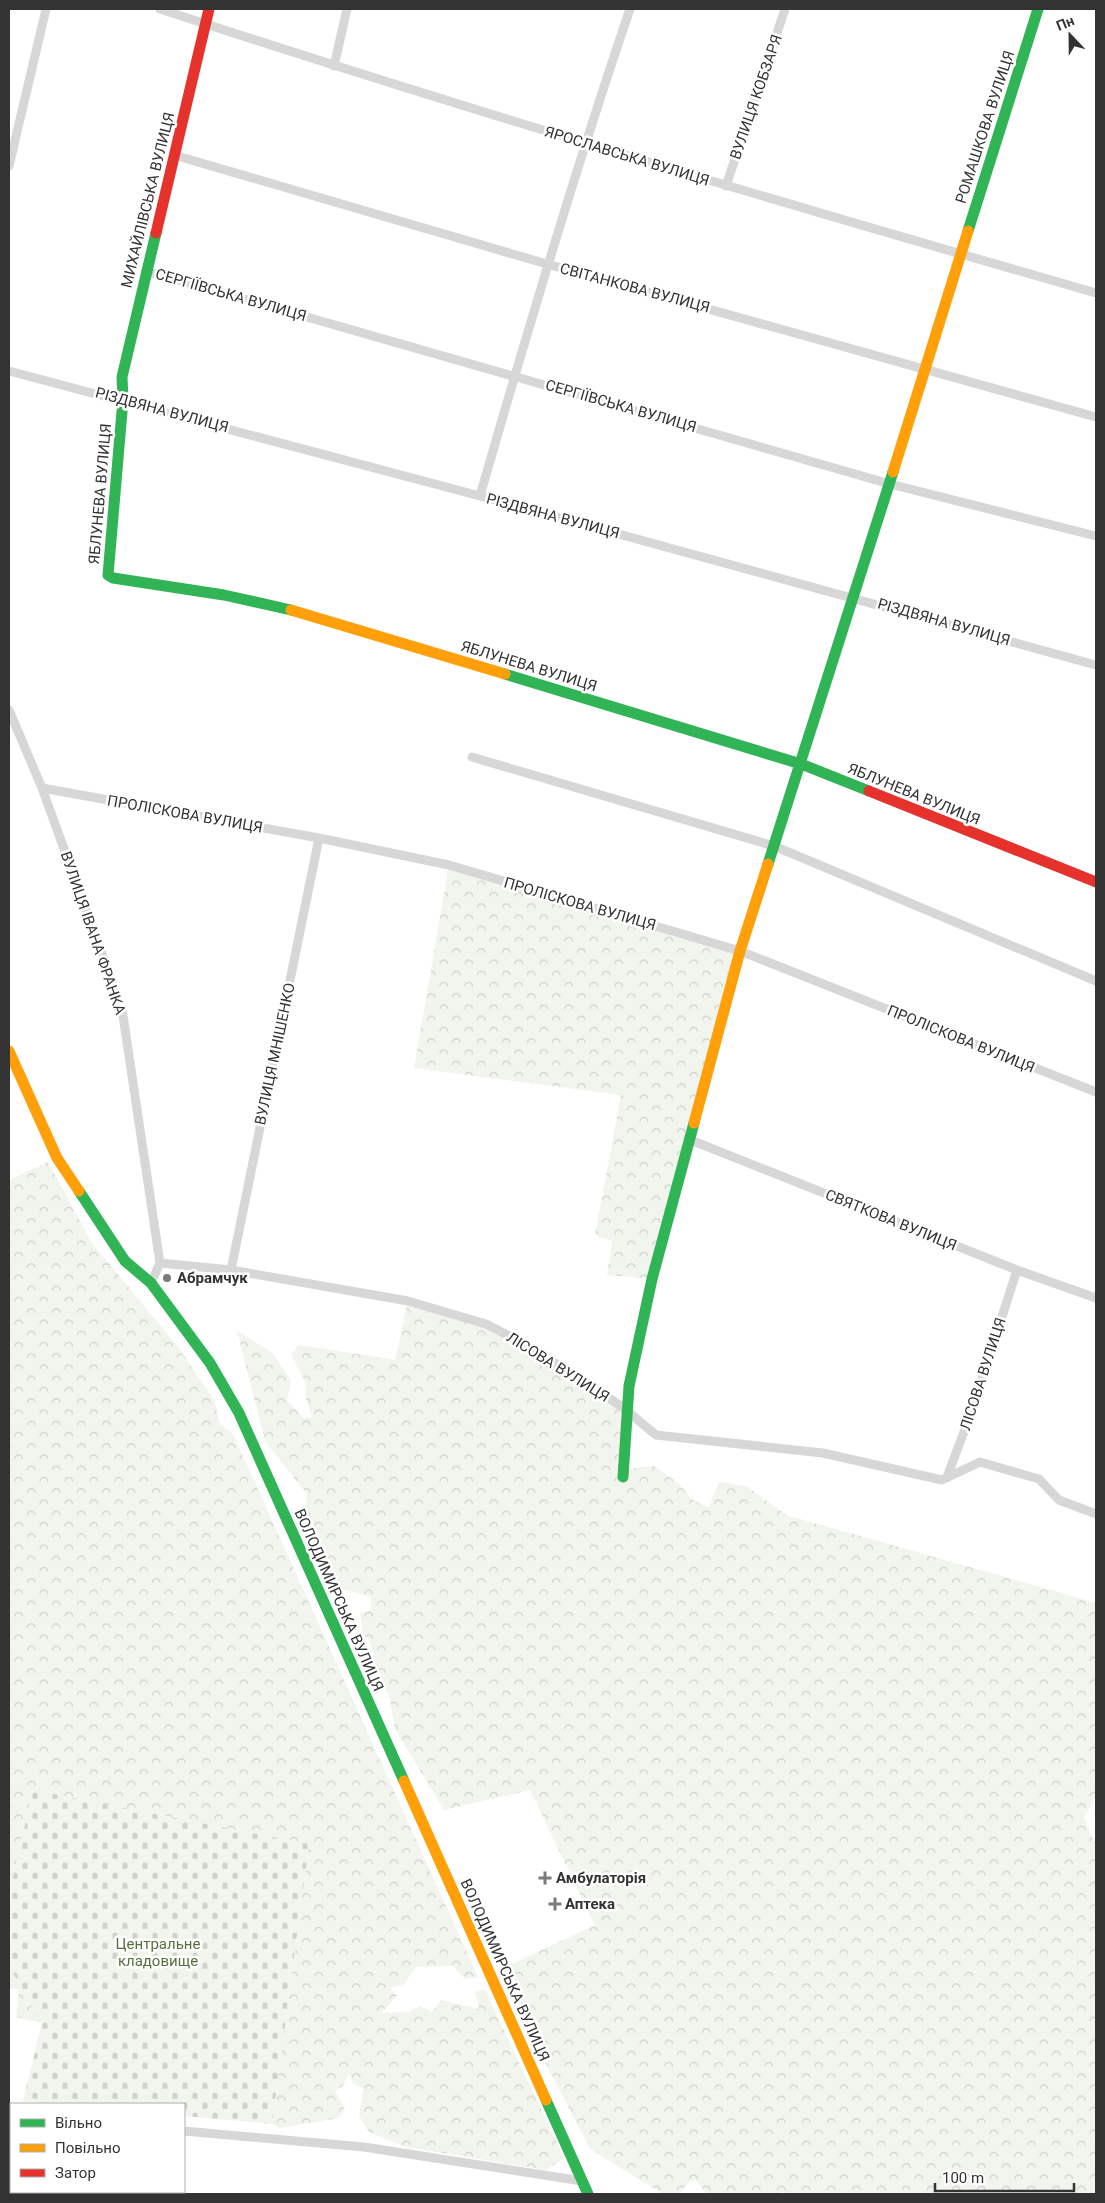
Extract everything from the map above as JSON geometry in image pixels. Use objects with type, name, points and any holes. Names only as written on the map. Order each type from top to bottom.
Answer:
[{"type":"street","points":[[9,166],[46,9]]},
{"type":"street","name":"ЯРОСЛАВСЬКА ВУЛИЦЯ","points":[[160,9],[334,66],[584,143],[1096,293]]},
{"type":"street","name":"МИХАЙЛІВСЬКА ВУЛИЦЯ","points":[[123,400],[122,377],[209,9]]},
{"type":"street","points":[[334,66],[347,9]]},
{"type":"street","points":[[480,496],[584,143],[630,9]]},
{"type":"street","name":"ВУЛИЦЯ КОБЗАРЯ","points":[[726,186],[785,9]]},
{"type":"street","name":"РОМАШКОВА ВУЛИЦЯ","points":[[623,1477],[629,1386],[652,1279],[688,1139],[740,951],[854,598],[1038,9]]},
{"type":"street","name":"СВІТАНКОВА ВУЛИЦЯ","points":[[174,155],[547,264],[926,368],[1096,417]]},
{"type":"street","name":"СЕРГІЇВСЬКА ВУЛИЦЯ","points":[[146,271],[515,375],[890,484],[1096,536]]},
{"type":"street","name":"РІЗДВЯНА ВУЛИЦЯ","points":[[9,371],[480,496],[1096,665]]},
{"type":"street","name":"ЯБЛУНЕВА ВУЛИЦЯ","points":[[123,400],[108,569],[108,575],[113,578],[224,595],[304,613],[801,764],[1096,882]]},
{"type":"street","name":"ВУЛИЦЯ ІВАНА ФРАНКА","points":[[9,710],[42,788],[122,1009],[160,1263]]},
{"type":"street","points":[[472,757],[774,846],[1096,981]]},
{"type":"street","name":"ПРОЛІСКОВА ВУЛИЦЯ","points":[[42,788],[319,838],[448,865],[740,951],[1096,1092]]},
{"type":"street","name":"ВУЛИЦЯ МНІШЕНКО","points":[[231,1270],[319,838]]},
{"type":"street","name":"ВОЛОДИМИРСЬКА ВУЛИЦЯ","points":[[9,1051],[57,1158],[125,1261],[152,1283],[210,1363],[239,1413],[588,2194]]},
{"type":"street","name":"СВЯТКОВА ВУЛИЦЯ","points":[[688,1139],[1018,1270],[1096,1298]]},
{"type":"street","points":[[152,1283],[160,1263]]},
{"type":"street","name":"ЛІСОВА ВУЛИЦЯ","points":[[160,1263],[231,1270],[408,1301],[486,1324],[546,1357],[626,1410],[656,1435],[824,1453],[942,1480],[980,1462],[1039,1479],[1059,1500],[1096,1514]]},
{"type":"street","name":"ЛІСОВА ВУЛИЦЯ","points":[[947,1477],[971,1414],[1018,1270]]},
{"type":"street","points":[[185,2131],[364,2148],[582,2181]]},
{"type":"green space","points":[[449,865],[740,951],[652,1279],[607,1275],[612,1241],[595,1235],[621,1095],[414,1068]]},
{"type":"green space","points":[[48,1162],[92,1243],[179,1348],[214,1400],[220,1424],[233,1434],[478,1977],[465,1979],[453,1966],[416,1967],[404,1984],[390,1988],[397,1996],[381,2013],[409,2012],[420,2006],[432,2012],[441,2000],[479,2009],[475,1991],[485,1990],[564,2158],[546,2170],[406,2147],[369,2132],[359,2116],[364,2088],[353,2084],[349,2073],[343,2086],[335,2091],[345,2110],[338,2118],[280,2128],[272,2124],[309,1844],[33,1790],[9,1894],[9,1180]]},
{"type":"green space","points":[[408,1301],[486,1324],[626,1410],[623,1476],[634,1468],[654,1466],[678,1483],[693,1500],[709,1507],[719,1482],[746,1486],[786,1515],[1096,1603],[1096,1796],[1084,1818],[1096,1845],[1096,2194],[787,2194],[783,2191],[779,2194],[707,2194],[696,2180],[690,2181],[679,2194],[663,2194],[590,2149],[530,2033],[501,1969],[595,1925],[530,1790],[444,1810],[395,1729],[389,1695],[380,1683],[370,1642],[363,1634],[360,1613],[371,1610],[371,1597],[336,1587],[305,1533],[307,1494],[265,1441],[237,1331],[273,1353],[291,1381],[287,1400],[303,1418],[313,1418],[306,1399],[305,1381],[291,1354],[299,1345],[395,1360]]},
{"type":"green space","name":"Центральне кладовище","points":[[33,1790],[309,1844],[272,2124],[185,2116],[185,2103],[44,2103],[23,2101],[42,2023],[9,1966],[9,1894]]},
{"type":"green space","points":[[9,1966],[42,2023],[16,2017],[19,1989],[9,1989]]},
{"type":"traffic: fast","points":[[968,231],[1038,9]]},
{"type":"traffic: fast","points":[[156,233],[122,377],[123,400],[108,575],[113,578],[224,595],[291,610]]},
{"type":"traffic: fast","points":[[768,864],[893,472]]},
{"type":"traffic: fast","points":[[505,674],[801,764],[869,791]]},
{"type":"traffic: fast","points":[[623,1477],[629,1386],[652,1279],[694,1123]]},
{"type":"traffic: fast","points":[[79,1191],[125,1261],[151,1283],[210,1363],[239,1413],[404,1781]]},
{"type":"traffic: fast","points":[[546,2100],[588,2194]]},
{"type":"traffic: slow","points":[[893,472],[968,231]]},
{"type":"traffic: slow","points":[[291,610],[505,674]]},
{"type":"traffic: slow","points":[[694,1123],[740,951],[768,864]]},
{"type":"traffic: slow","points":[[9,1051],[57,1158],[79,1191]]},
{"type":"traffic: slow","points":[[404,1781],[546,2100]]},
{"type":"traffic: jam","points":[[156,233],[209,9]]},
{"type":"traffic: jam","points":[[869,791],[1096,882]]},
{"type":"place","name":"Абрамчук","points":[[167,1278]]},
{"type":"place","name":"Амбулаторія","points":[[545,1878]]},
{"type":"place","name":"Аптека","points":[[555,1904]]}]
